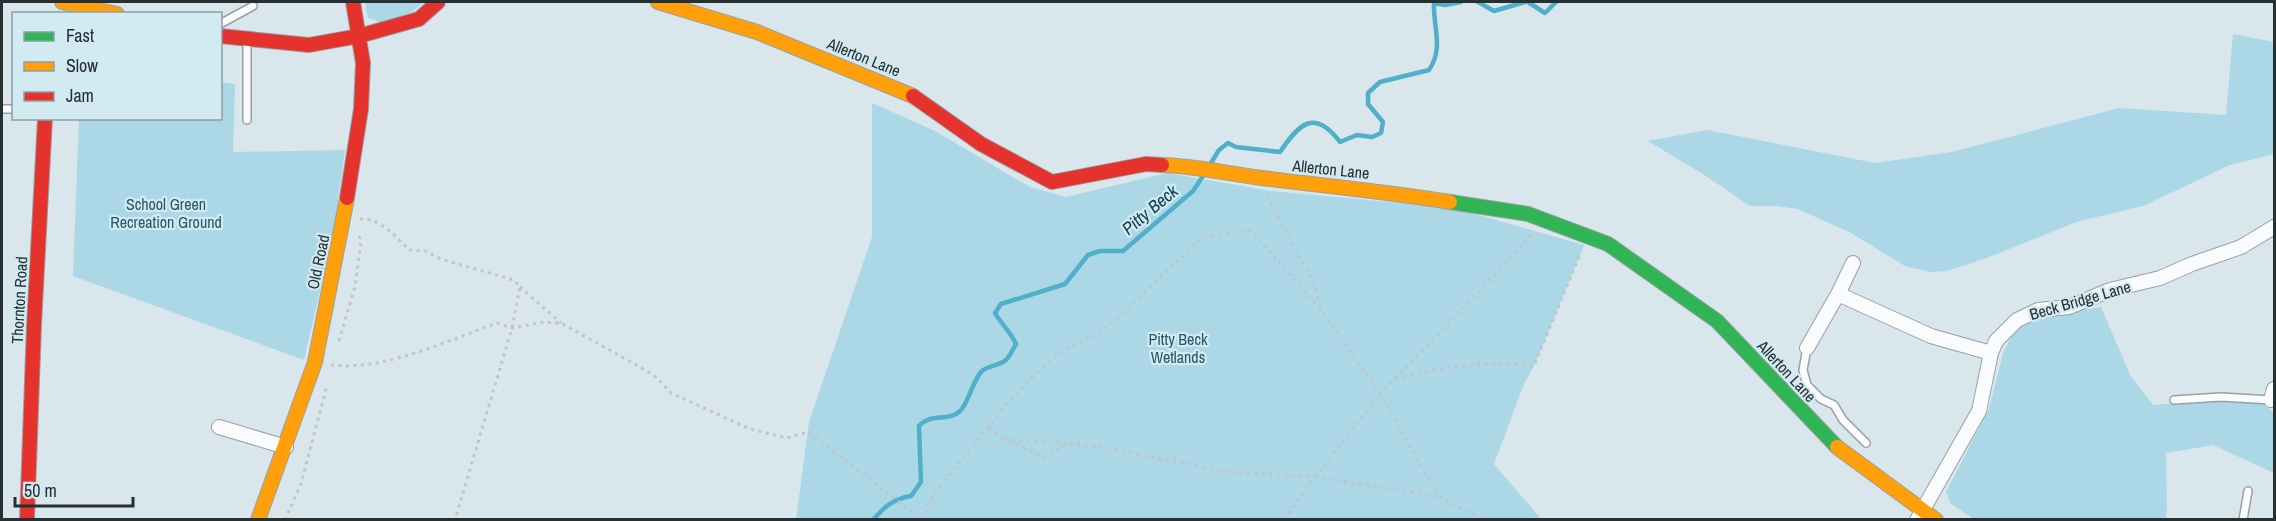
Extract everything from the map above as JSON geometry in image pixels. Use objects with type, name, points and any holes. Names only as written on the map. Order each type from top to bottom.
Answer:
[{"type":"street","points":[[62,2],[108,12]]},
{"type":"street","name":"Old Road","points":[[258,519],[315,362],[343,223],[361,109],[363,63],[353,2]]},
{"type":"street","points":[[222,36],[309,45],[359,36],[419,19],[438,2]]},
{"type":"street","name":"Allerton Lane","points":[[658,2],[757,32],[916,97],[981,144],[1052,182],[1146,164],[1173,164],[1260,178],[1387,192],[1528,214],[1608,244],[1717,321],[1834,445],[1920,514],[1936,519]]},
{"type":"street","name":"Thornton Road","points":[[27,519],[45,120]]},
{"type":"street","name":"Beck Bridge Lane","points":[[1920,514],[1979,411],[1991,353],[1996,341],[2005,331],[2027,314],[2038,310],[2069,307],[2110,290],[2160,278],[2241,247],[2274,227]]},
{"type":"street","points":[[1807,348],[1853,263]]},
{"type":"street","points":[[1838,294],[1931,336],[1991,353]]},
{"type":"street","points":[[219,427],[286,447]]},
{"type":"lane","points":[[222,23],[253,6]]},
{"type":"lane","points":[[247,39],[247,120]]},
{"type":"lane","points":[[1807,348],[1803,370],[1807,385],[1821,399],[1833,405],[1843,420],[1866,443]]},
{"type":"lane","points":[[2174,400],[2273,394]]},
{"type":"lane","points":[[2243,519],[2248,491]]},
{"type":"path","points":[[1260,178],[1314,283],[1322,311]]},
{"type":"path","points":[[358,219],[367,218],[389,230],[409,250],[425,251],[444,260],[514,280],[561,323],[654,375],[671,393],[750,429],[787,438],[808,432],[923,519],[930,499],[1040,369],[1070,346],[1100,334],[1203,237],[1251,230],[1322,311],[1380,394],[1438,497]]},
{"type":"path","points":[[1284,519],[1380,394],[1495,275],[1533,231],[1540,218]]},
{"type":"path","points":[[1394,380],[1444,368],[1506,363],[1534,366],[1588,236]]},
{"type":"path","points":[[455,519],[512,328],[520,287]]},
{"type":"path","points":[[315,362],[353,368],[404,356],[497,323],[512,328],[544,322],[561,323]]},
{"type":"path","points":[[989,427],[1001,438],[1045,457],[1067,444]]},
{"type":"path","points":[[1001,438],[1104,447],[1185,462],[1217,471],[1315,477],[1438,497],[1484,519]]},
{"type":"green space","points":[[365,2],[423,2],[412,12],[383,23],[368,18]]},
{"type":"green space","points":[[2233,34],[2274,42],[2274,154],[2230,165],[2143,206],[2079,221],[1984,259],[1947,271],[1930,272],[1905,266],[1851,233],[1798,209],[1750,206],[1648,141],[1707,130],[1875,163],[1952,152],[2119,108],[2226,115]]},
{"type":"green space","name":"School Green Recreation Ground","points":[[222,82],[235,84],[233,152],[345,150],[333,234],[304,360],[73,276],[79,120],[222,120]]},
{"type":"green space","name":"Pitty Beck Wetlands","points":[[872,103],[935,131],[1030,187],[1066,197],[1167,173],[1271,191],[1454,208],[1584,245],[1534,366],[1524,384],[1494,464],[1541,519],[796,520],[809,422],[872,237]]},
{"type":"green space","points":[[2101,307],[2130,375],[2153,405],[2223,399],[2262,402],[2274,413],[2274,473],[2213,445],[2166,453],[2167,513],[2165,519],[1974,519],[1951,504],[1946,492],[1989,409],[2003,353],[2015,330],[2040,317]]},
{"type":"waterway","name":"Pitty Beck","points":[[1211,163],[1219,150],[1228,143],[1236,147],[1280,152],[1294,134],[1307,124],[1322,125],[1340,142],[1357,135],[1372,137],[1381,133],[1383,122],[1368,104],[1368,93],[1380,82],[1429,70],[1437,46],[1434,3],[1445,5],[1461,2]]},
{"type":"waterway","name":"Pitty Beck","points":[[1478,2],[1494,11],[1525,2]]},
{"type":"waterway","name":"Pitty Beck","points":[[1528,2],[1545,13],[1556,2]]},
{"type":"waterway","name":"Pitty Beck","points":[[873,520],[890,504],[911,496],[921,482],[919,426],[929,419],[951,416],[961,410],[981,372],[1006,360],[1016,344],[995,313],[1001,304],[1065,284],[1088,255],[1100,251],[1123,251],[1193,191],[1205,173]]},
{"type":"traffic: fast","points":[[1450,202],[1528,214],[1608,244],[1717,321],[1837,447]]},
{"type":"traffic: slow","points":[[62,2],[108,12]]},
{"type":"traffic: slow","points":[[658,2],[757,32],[913,96]]},
{"type":"traffic: slow","points":[[1162,165],[1200,168],[1450,202]]},
{"type":"traffic: slow","points":[[258,520],[315,362],[347,198]]},
{"type":"traffic: slow","points":[[1837,447],[1936,520]]},
{"type":"traffic: jam","points":[[347,198],[361,109],[363,63],[353,2]]},
{"type":"traffic: jam","points":[[222,36],[309,45],[359,36],[419,19],[438,2]]},
{"type":"traffic: jam","points":[[913,96],[981,144],[1052,182],[1146,164],[1162,165]]},
{"type":"traffic: jam","points":[[27,520],[45,120]]}]
